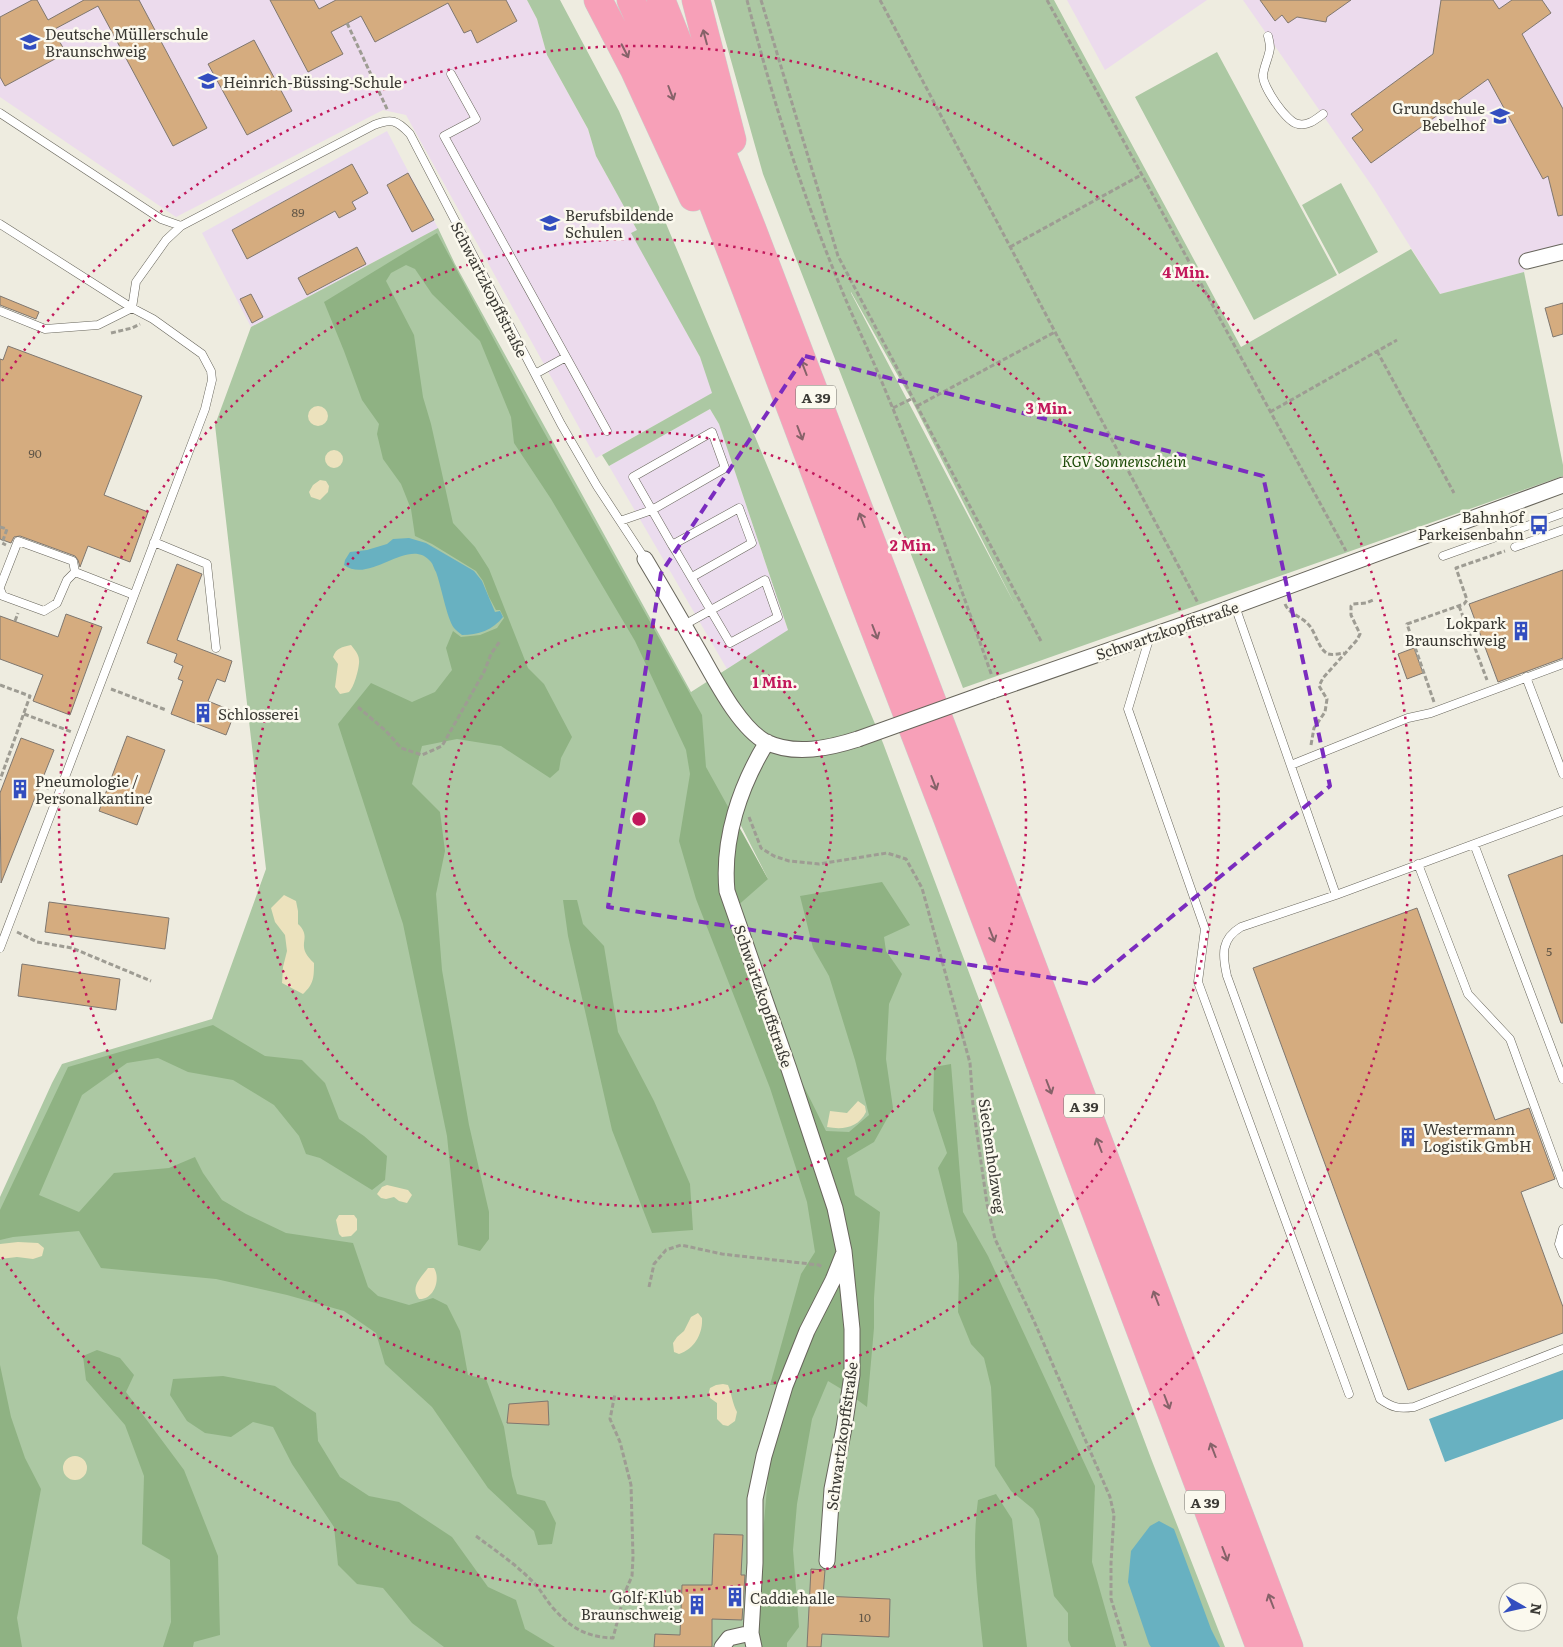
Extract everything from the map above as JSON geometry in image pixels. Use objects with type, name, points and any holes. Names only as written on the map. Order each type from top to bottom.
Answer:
[{"type":"highway","points":[[598,0],[634,69],[707,226],[746,289]]},
{"type":"highway","name":"A 39","points":[[631,0],[662,72],[746,289],[951,826],[1260,1647]]},
{"type":"highway","name":"A 39","points":[[661,0],[752,229],[1288,1647]]},
{"type":"highway","points":[[696,0],[727,118],[752,229]]},
{"type":"street","points":[[1527,262],[1563,252]]},
{"type":"street","name":"Schwartzkopffstraße","points":[[645,559],[711,671],[745,724],[754,734],[767,742],[794,749],[826,748],[1205,617],[1563,485]]},
{"type":"street","name":"Schwartzkopffstraße","points":[[767,742],[754,763],[732,824],[725,872],[727,891],[835,1208],[844,1251],[852,1329],[852,1375],[832,1489],[827,1561]]},
{"type":"street","points":[[722,1647],[729,1638],[753,1640],[755,1500],[764,1456],[785,1386],[807,1331],[833,1280],[844,1251]]},
{"type":"lane","points":[[1268,36],[1270,48],[1263,75],[1265,85],[1288,119],[1296,124],[1305,125],[1323,114]]},
{"type":"lane","points":[[451,74],[476,119],[444,136],[607,430]]},
{"type":"lane","points":[[0,113],[160,219],[181,226]]},
{"type":"lane","points":[[132,308],[136,282],[166,240],[181,226],[374,125],[385,121],[393,121]]},
{"type":"lane","name":"Schwartzkopffstraße","points":[[393,121],[402,124],[410,134],[579,455],[645,559]]},
{"type":"lane","points":[[0,224],[132,308],[153,319],[202,354],[211,371],[212,380],[205,409],[0,948]]},
{"type":"lane","points":[[0,311],[44,329],[98,324],[132,308]]},
{"type":"lane","points":[[535,374],[566,357]]},
{"type":"lane","points":[[620,521],[652,510],[725,468],[712,432],[632,477],[652,510],[672,545],[692,577],[711,611],[730,643],[778,617],[765,580],[711,611],[684,626]]},
{"type":"lane","points":[[672,545],[739,508],[752,543],[692,577]]},
{"type":"lane","points":[[1443,556],[1563,513]]},
{"type":"lane","points":[[1516,547],[1563,530]]},
{"type":"lane","points":[[18,541],[73,561],[75,572],[67,580],[57,603],[44,611],[3,596],[0,588],[18,541]]},
{"type":"lane","points":[[154,542],[207,564],[216,648]]},
{"type":"lane","points":[[75,572],[134,595]]},
{"type":"lane","points":[[1235,606],[1336,895]]},
{"type":"lane","points":[[1150,636],[1128,709],[1204,929],[1198,982],[1349,1394]]},
{"type":"lane","points":[[1291,765],[1408,718],[1431,713],[1563,664]]},
{"type":"lane","points":[[1526,677],[1563,774]]},
{"type":"lane","points":[[1563,812],[1336,895],[1241,927],[1232,932],[1226,943],[1223,958],[1226,976],[1380,1399],[1400,1408],[1414,1407],[1563,1349]]},
{"type":"lane","points":[[1474,844],[1563,1079]]},
{"type":"lane","points":[[1418,864],[1468,994],[1510,1039],[1563,1184]]},
{"type":"lane","points":[[1563,1230],[1559,1244],[1563,1254]]},
{"type":"path","points":[[747,0],[760,51],[796,168],[840,287],[893,408],[945,544],[994,691]]},
{"type":"path","points":[[761,0],[838,256],[1042,643]]},
{"type":"path","points":[[880,0],[1205,617]]},
{"type":"path","points":[[1046,0],[1347,553],[1351,564]]},
{"type":"path","points":[[347,23],[393,121]]},
{"type":"path","points":[[1010,247],[1141,174]]},
{"type":"path","points":[[917,406],[1055,332]]},
{"type":"path","points":[[1270,412],[1397,340]]},
{"type":"path","points":[[1377,351],[1454,493]]},
{"type":"path","points":[[893,408],[913,398]]},
{"type":"path","points":[[1437,710],[1407,624],[1464,604],[1467,600],[1456,568],[1516,547]]},
{"type":"path","points":[[1281,589],[1286,607],[1308,624],[1324,650],[1329,654],[1344,653]]},
{"type":"path","points":[[1325,751],[1317,750],[1311,744],[1314,728],[1325,712],[1328,699],[1319,686],[1323,678],[1357,640],[1360,634],[1351,615],[1351,606],[1373,600]]},
{"type":"path","points":[[1459,606],[1490,690]]},
{"type":"path","points":[[358,707],[386,731],[401,748],[422,755],[442,746],[484,672],[491,654],[500,641]]},
{"type":"path","points":[[0,685],[30,696],[0,780]]},
{"type":"path","points":[[101,685],[166,710]]},
{"type":"path","points":[[24,714],[82,736]]},
{"type":"path","name":"Siechenholzweg","points":[[742,795],[761,848],[774,856],[789,861],[819,864],[887,853],[906,859],[922,888],[970,1063],[973,1105],[986,1204],[995,1239],[1041,1338],[1110,1496],[1114,1516],[1111,1599],[1126,1647]]},
{"type":"path","points":[[20,934],[37,942],[72,948],[151,981]]},
{"type":"path","points":[[649,1287],[654,1264],[666,1250],[681,1245],[722,1254],[819,1265],[831,1274],[833,1280]]},
{"type":"path","points":[[476,1536],[535,1584],[554,1608],[575,1628],[595,1637],[613,1638],[625,1592],[632,1576],[633,1557],[631,1485],[620,1442],[610,1419],[615,1394]]},
{"type":"highlighted area","points":[[805,356],[1263,476],[1330,786],[1090,984],[608,907],[661,573]]},
{"type":"shaded area","name":"Berufsbildende Schulen","points":[[0,0],[527,0],[537,19],[547,55],[588,129],[596,156],[637,230],[632,233],[700,357],[713,393],[596,458],[406,115],[383,110],[176,217],[0,97]]},
{"type":"shaded area","points":[[1067,0],[1207,0],[1105,70]]},
{"type":"shaded area","points":[[1243,0],[1563,0],[1563,252],[1527,261],[1524,272],[1440,294],[1374,189]]},
{"type":"shaded area","points":[[387,131],[438,228],[251,327],[202,233]]},
{"type":"shaded area","points":[[710,409],[719,424],[788,631],[727,669],[609,466]]},
{"type":"green space","points":[[527,0],[560,0],[619,111],[883,743],[1152,1461],[1225,1647],[0,1647],[0,1197],[62,1064],[212,1019],[266,869],[215,425],[251,327],[438,228],[455,264],[691,692],[788,630],[719,424],[710,409],[609,466],[602,455],[712,393],[700,357],[631,233],[637,230],[596,156],[588,129],[547,55],[537,19]],"holes":[[[730,804],[768,879],[720,847]]]},
{"type":"green space","name":"KGV Sonnenschein","points":[[714,0],[1054,0],[1241,347],[1411,249],[1440,294],[1524,272],[1563,465],[1563,476],[963,688],[763,174]],"holes":[[[851,292],[911,399],[1015,605]]]},
{"type":"green space","points":[[1217,52],[1337,275],[1254,320],[1135,97]]},
{"type":"green space","points":[[1341,183],[1378,252],[1339,274],[1302,205]]},
{"type":"green space","points":[[437,233],[530,407],[702,715],[706,767],[768,879],[727,915],[758,994],[826,1131],[849,1132],[869,1115],[855,1060],[829,976],[813,948],[800,896],[882,882],[910,925],[884,937],[886,951],[902,974],[889,1004],[886,1059],[893,1108],[874,1142],[847,1158],[855,1195],[880,1212],[874,1298],[874,1328],[867,1407],[828,1381],[812,1419],[797,1504],[793,1550],[799,1627],[787,1643],[787,1647],[758,1647],[761,1556],[769,1466],[789,1385],[770,1385],[801,1274],[815,1252],[807,1202],[770,1088],[696,899],[679,841],[690,774],[686,750],[635,641],[551,499],[514,443],[511,417],[480,341],[432,294],[415,269],[406,265],[391,273],[386,281],[414,335],[423,397],[431,424],[453,523],[475,547],[489,569],[528,668],[544,684],[572,737],[561,758],[559,770],[550,778],[501,746],[457,739],[422,746],[412,784],[440,812],[445,851],[436,894],[442,970],[469,1125],[489,1212],[489,1239],[480,1251],[458,1245],[447,1136],[403,924],[338,724],[371,683],[412,702],[435,692],[452,670],[446,648],[453,631],[461,637],[480,635],[497,628],[504,618],[500,610],[496,610],[483,581],[476,571],[432,544],[415,536],[411,509],[401,484],[383,459],[377,434],[379,424],[362,400],[324,302]]},
{"type":"green space","points":[[563,900],[577,900],[583,924],[604,946],[618,1032],[654,1101],[690,1184],[693,1230],[652,1233],[612,1130],[568,936]]},
{"type":"green space","points":[[213,1025],[265,1056],[302,1060],[325,1083],[339,1119],[364,1136],[387,1156],[385,1180],[372,1190],[320,1158],[306,1154],[299,1136],[274,1105],[233,1080],[188,1072],[158,1058],[127,1063],[82,1095],[39,1195],[79,1212],[114,1173],[169,1168],[195,1157],[203,1173],[222,1200],[246,1214],[286,1233],[353,1243],[368,1287],[378,1296],[409,1305],[433,1298],[447,1305],[460,1331],[468,1375],[486,1379],[504,1427],[517,1494],[545,1501],[556,1523],[552,1544],[538,1545],[534,1531],[488,1488],[432,1407],[385,1364],[376,1333],[344,1311],[287,1295],[216,1279],[101,1268],[79,1231],[13,1237],[0,1240],[0,1210],[68,1067]]},
{"type":"green space","points":[[951,1064],[963,1212],[988,1256],[1095,1486],[1092,1562],[1116,1647],[1071,1647],[1068,1640],[1068,1613],[1054,1596],[1039,1519],[1033,1509],[1011,1491],[995,1466],[991,1387],[984,1358],[971,1344],[958,1312],[959,1276],[957,1243],[938,1168],[947,1153],[933,1110],[934,1067]]},
{"type":"green space","points":[[97,1350],[120,1358],[134,1375],[126,1392],[184,1470],[218,1556],[220,1635],[194,1642],[193,1647],[163,1647],[171,1622],[170,1560],[142,1544],[144,1476],[125,1425],[86,1380],[83,1356]]},
{"type":"green space","points":[[0,1365],[11,1417],[25,1458],[41,1489],[17,1618],[22,1647],[0,1647]]},
{"type":"green space","points":[[223,1376],[275,1386],[316,1413],[318,1441],[340,1477],[369,1496],[399,1502],[452,1537],[488,1587],[516,1600],[525,1629],[555,1647],[444,1647],[412,1623],[383,1588],[357,1584],[338,1565],[334,1527],[292,1464],[273,1427],[253,1422],[231,1437],[205,1433],[187,1421],[170,1395],[173,1379]]},
{"type":"green space","points":[[996,1494],[1012,1519],[1027,1647],[983,1647],[976,1574],[976,1519],[978,1500]]},
{"type":"sand","points":[[318,406],[325,409],[328,416],[325,423],[318,426],[311,423],[308,416],[311,409]]},
{"type":"sand","points":[[334,450],[340,453],[343,459],[340,465],[334,468],[328,465],[325,459],[328,453]]},
{"type":"sand","points":[[320,480],[326,481],[329,486],[328,492],[320,500],[311,497],[309,492],[313,485]]},
{"type":"sand","points":[[351,645],[359,658],[358,672],[351,690],[340,694],[335,687],[338,664],[333,657],[342,647]]},
{"type":"sand","points":[[284,895],[296,901],[298,924],[305,938],[305,951],[314,963],[313,980],[303,994],[282,983],[287,951],[285,935],[275,922],[271,908]]},
{"type":"sand","points":[[858,1101],[865,1106],[866,1112],[859,1122],[844,1128],[827,1127],[830,1111],[847,1113]]},
{"type":"sand","points":[[387,1185],[408,1190],[412,1195],[407,1203],[399,1201],[394,1197],[381,1198],[377,1194],[382,1187]]},
{"type":"sand","points":[[339,1215],[354,1215],[357,1219],[357,1230],[351,1236],[342,1237],[339,1234],[336,1220]]},
{"type":"sand","points":[[18,1242],[38,1243],[44,1248],[42,1256],[33,1259],[17,1257],[0,1259],[0,1244]]},
{"type":"sand","points":[[428,1268],[434,1268],[436,1273],[435,1288],[429,1296],[419,1299],[415,1291],[416,1287],[419,1279]]},
{"type":"sand","points":[[698,1313],[702,1318],[702,1324],[697,1340],[685,1352],[679,1354],[674,1352],[673,1343],[684,1331],[691,1317]]},
{"type":"sand","points":[[723,1384],[728,1385],[737,1412],[735,1421],[728,1426],[723,1425],[717,1419],[717,1403],[710,1398],[709,1392],[710,1388]]},
{"type":"sand","points":[[75,1456],[80,1457],[86,1463],[86,1473],[80,1479],[75,1480],[70,1479],[64,1473],[63,1468],[64,1463],[70,1457]]},
{"type":"water","points":[[409,538],[426,543],[474,571],[482,581],[495,612],[500,611],[503,617],[499,622],[479,633],[462,635],[451,624],[438,578],[431,562],[422,555],[401,556],[366,569],[355,570],[344,565],[350,552],[367,550],[387,544],[393,539]]},
{"type":"water","points":[[1563,1370],[1563,1419],[1445,1462],[1429,1419]]},
{"type":"water","points":[[1159,1521],[1174,1529],[1211,1629],[1220,1647],[1151,1647],[1149,1644],[1128,1582],[1131,1551],[1150,1526]]},
{"type":"building","points":[[32,0],[37,0],[48,20],[84,0],[139,0],[207,128],[173,146],[98,6],[53,30],[66,53],[5,86],[0,77],[0,17]]},
{"type":"building","points":[[270,0],[314,0],[319,9],[336,0],[506,0],[517,21],[477,43],[471,30],[464,33],[448,3],[375,42],[361,16],[331,32],[343,54],[308,72]]},
{"type":"building","points":[[1260,0],[1351,0],[1327,17],[1326,22],[1297,17],[1288,23],[1282,15],[1275,21]]},
{"type":"building","points":[[1441,0],[1493,0],[1499,9],[1512,0],[1542,0],[1551,13],[1522,34],[1563,109],[1563,215],[1558,216],[1548,176],[1543,179],[1488,79],[1371,163],[1352,138],[1363,130],[1351,114],[1433,54]]},
{"type":"building","points":[[254,40],[292,111],[247,135],[208,64]]},
{"type":"building","points":[[352,164],[368,193],[352,202],[356,209],[339,218],[335,211],[247,259],[232,230]]},
{"type":"building","points":[[408,173],[434,220],[412,232],[387,185]]},
{"type":"building","points":[[357,247],[366,264],[307,295],[298,278]]},
{"type":"building","points":[[251,294],[263,317],[252,323],[240,299]]},
{"type":"building","points":[[0,296],[39,312],[36,319],[0,305]]},
{"type":"building","points":[[1563,303],[1563,334],[1553,337],[1545,308]]},
{"type":"building","points":[[8,346],[142,396],[104,495],[148,512],[130,562],[88,546],[80,567],[75,556],[20,536],[14,537],[11,543],[0,539],[0,359],[3,360]]},
{"type":"building","points":[[177,564],[202,574],[177,640],[232,661],[225,682],[217,679],[208,701],[235,712],[226,735],[171,714],[183,681],[178,679],[183,666],[174,662],[177,654],[147,643]]},
{"type":"building","name":"Lokpark Braunschweig","points":[[1563,570],[1563,658],[1498,682],[1469,604]]},
{"type":"building","points":[[66,614],[102,627],[70,715],[33,701],[43,675],[0,659],[0,616],[58,637]]},
{"type":"building","points":[[1414,648],[1423,673],[1407,679],[1398,654]]},
{"type":"building","points":[[127,736],[165,750],[137,825],[99,811]]},
{"type":"building","name":"Pneumologie / Personalkantine","points":[[21,738],[54,750],[1,883],[0,793]]},
{"type":"building","points":[[1563,855],[1563,1023],[1561,1023],[1508,875]]},
{"type":"building","points":[[49,902],[169,918],[165,949],[45,932]]},
{"type":"building","name":"Westermann Logistik GmbH","points":[[1417,908],[1495,1120],[1529,1108],[1555,1179],[1521,1192],[1563,1307],[1563,1333],[1408,1390],[1253,968]]},
{"type":"building","points":[[22,964],[120,979],[116,1010],[18,996]]},
{"type":"building","points":[[548,1401],[549,1425],[507,1423],[509,1404]]},
{"type":"building","points":[[714,1534],[743,1535],[741,1575],[745,1575],[742,1620],[712,1619],[712,1647],[654,1647],[655,1634],[680,1635],[682,1585],[712,1585]]},
{"type":"building","points":[[811,1569],[825,1570],[823,1596],[890,1599],[889,1637],[822,1634],[821,1647],[807,1647]]},
{"type":"place","name":"Deutsche Müllerschule Braunschweig","points":[[30,42]]},
{"type":"place","name":"Heinrich-Büssing-Schule","points":[[208,81]]},
{"type":"place","name":"Grundschule Bebelhof","points":[[1500,116]]},
{"type":"place","name":"Berufsbildende Schulen","points":[[550,223]]},
{"type":"place","name":"Bahnhof Parkeisenbahn","points":[[1539,525]]},
{"type":"place","name":"Lokpark Braunschweig","points":[[1521,631]]},
{"type":"place","name":"Schlosserei","points":[[203,713]]},
{"type":"place","name":"Pneumologie / Personalkantine","points":[[20,789]]},
{"type":"place","name":"Westermann Logistik GmbH","points":[[1408,1137]]},
{"type":"place","name":"Caddiehalle","points":[[735,1597]]},
{"type":"place","name":"Golf-Klub Braunschweig","points":[[697,1605]]}]
